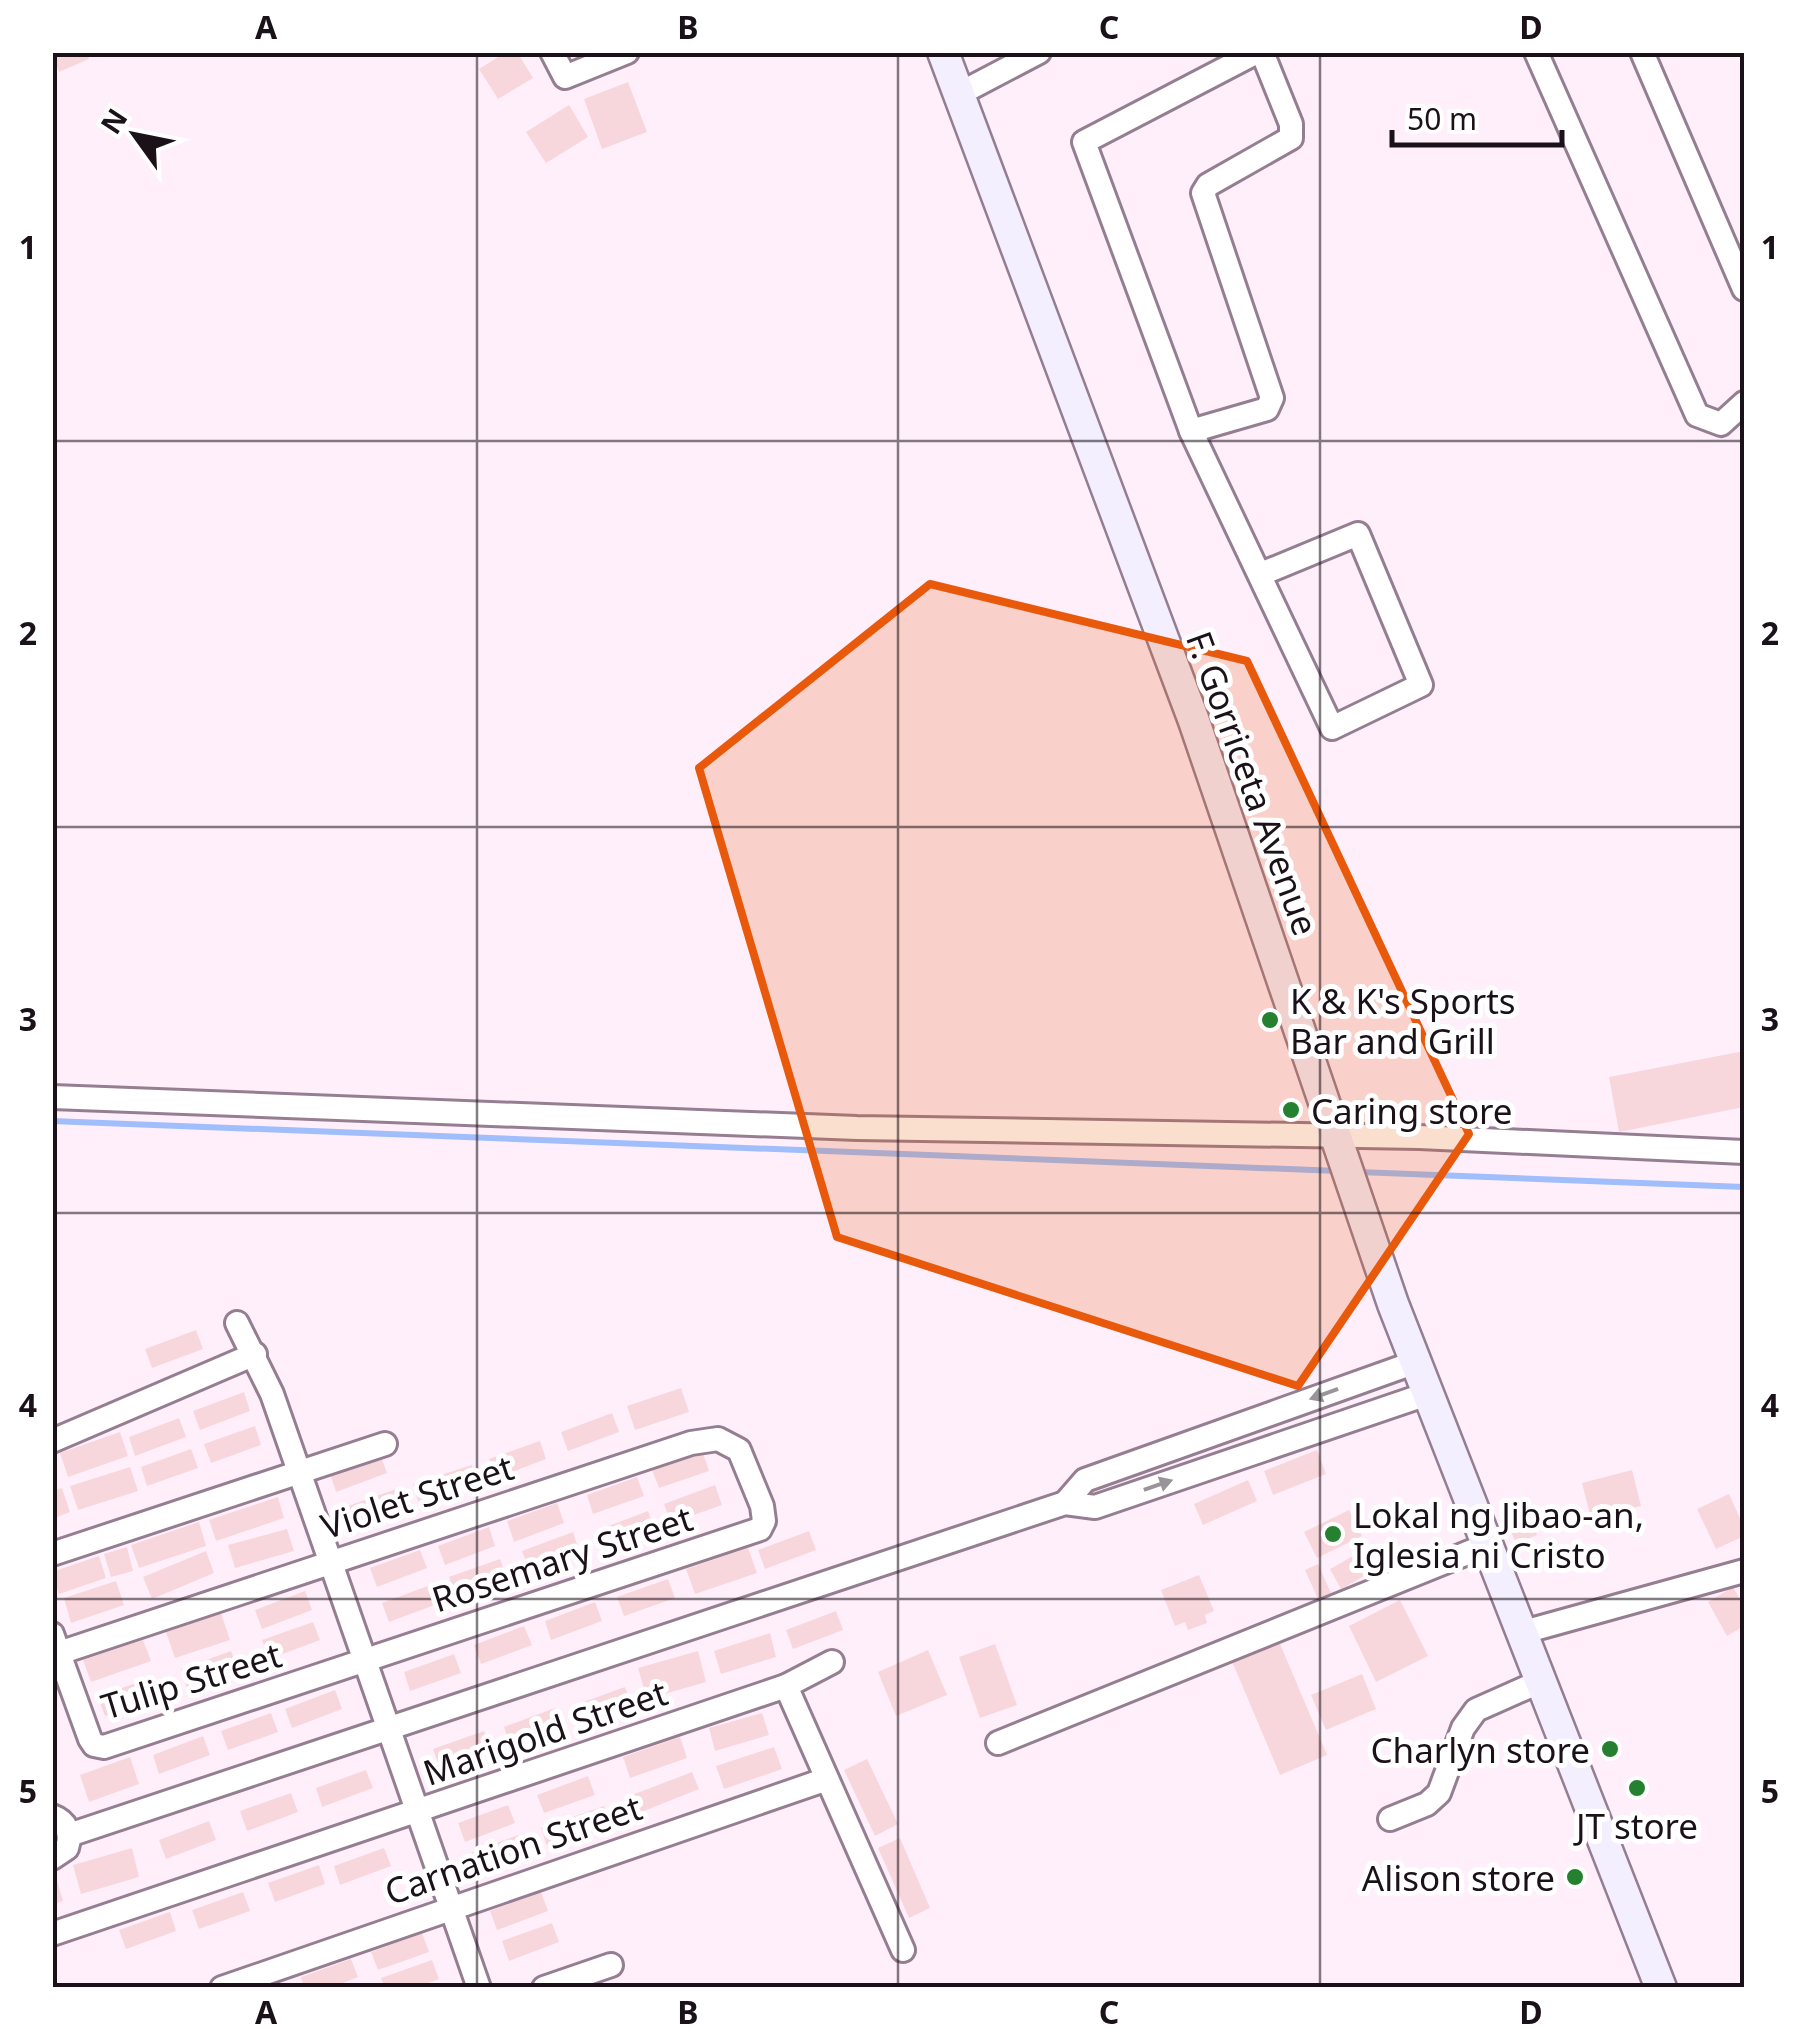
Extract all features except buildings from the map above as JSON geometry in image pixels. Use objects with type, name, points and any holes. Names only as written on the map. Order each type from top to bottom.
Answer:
[{"type":"main road","name":"F. Gorriceta Avenue","points":[[943,52],[1194,721],[1387,1290],[1661,1988]]},
{"type":"street","points":[[552,52],[565,77],[627,52]]},
{"type":"street","points":[[959,94],[1039,52]]},
{"type":"street","points":[[1536,52],[1698,414],[1722,424],[1744,403]]},
{"type":"street","points":[[1642,52],[1744,289]]},
{"type":"street","points":[[1191,430],[1267,409],[1272,398],[1203,194],[1208,185],[1291,138],[1291,124],[1263,53],[1084,142],[1191,430],[1332,728],[1421,685],[1358,534],[1262,574]]},
{"type":"street","points":[[52,1098],[857,1128],[1336,1134],[1744,1152]]},
{"type":"street","points":[[236,1323],[254,1354],[299,1473],[479,1988]]},
{"type":"street","points":[[52,1441],[254,1354]]},
{"type":"street","points":[[1065,1503],[1085,1480],[1416,1362]]},
{"type":"street","points":[[69,1836],[1065,1503],[1094,1507],[1430,1393]]},
{"type":"street","name":"Violet Street","points":[[56,1644],[709,1440],[723,1440],[739,1450],[762,1506]]},
{"type":"street","points":[[52,1554],[384,1444]]},
{"type":"street","name":"Rosemary Street","points":[[364,1661],[760,1529],[764,1521],[762,1506]]},
{"type":"street","points":[[998,1743],[1487,1544]]},
{"type":"street","points":[[1520,1633],[1744,1570]]},
{"type":"street","name":"Tulip Street","points":[[56,1644],[90,1739],[94,1745],[104,1747],[364,1661]]},
{"type":"street","name":"Marigold Street","points":[[52,1934],[786,1686],[832,1662]]},
{"type":"street","points":[[1390,1819],[1427,1804],[1439,1793],[1463,1728],[1476,1710],[1539,1682]]},
{"type":"street","points":[[786,1686],[903,1950]]},
{"type":"street","name":"Carnation Street","points":[[222,1988],[827,1779]]},
{"type":"street","points":[[52,1816],[62,1821],[69,1836],[63,1853],[52,1858]]},
{"type":"street","points":[[544,1988],[612,1965]]},
{"type":"highlighted area","points":[[930,584],[1247,661],[1469,1134],[1298,1386],[837,1237],[699,768]]},
{"type":"waterway","points":[[52,1121],[1338,1171]]},
{"type":"waterway","points":[[1359,1172],[1744,1187]]},
{"type":"place","name":"K & K's Sports Bar and Grill","points":[[1270,1020]]},
{"type":"place","name":"Caring store","points":[[1291,1110]]},
{"type":"place","name":"Lokal ng Jibao-an, Iglesia ni Cristo","points":[[1333,1534]]},
{"type":"place","name":"Charlyn store","points":[[1610,1749]]},
{"type":"place","name":"JT store","points":[[1637,1788]]},
{"type":"place","name":"Alison store","points":[[1575,1877]]}]
